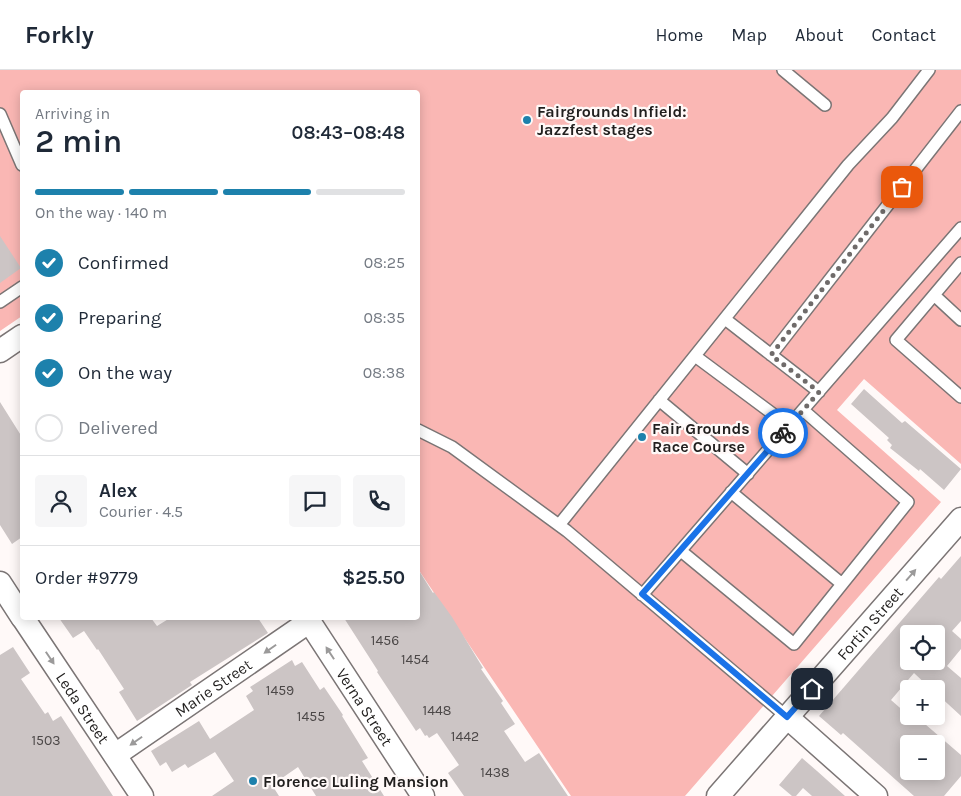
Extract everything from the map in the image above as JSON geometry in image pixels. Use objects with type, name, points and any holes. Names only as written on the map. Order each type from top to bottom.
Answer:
[{"type":"street","points":[[0,351],[20,337]]},
{"type":"street","name":"Fortin Street","points":[[718,796],[961,518]]},
{"type":"street","name":"Leda Street","points":[[0,583],[20,613]]},
{"type":"street","name":"Leda Street","points":[[25,620],[142,796]]},
{"type":"street","name":"Marie Street","points":[[115,756],[307,620]]},
{"type":"street","name":"Verna Street","points":[[309,620],[424,796]]},
{"type":"street","points":[[787,717],[876,796]]},
{"type":"lane","points":[[783,70],[825,106]]},
{"type":"lane","points":[[559,525],[848,165],[892,118],[929,70]]},
{"type":"lane","points":[[771,355],[961,111]]},
{"type":"lane","points":[[0,114],[20,160]]},
{"type":"lane","points":[[642,594],[961,228]]},
{"type":"lane","points":[[961,263],[896,340],[961,397]]},
{"type":"lane","points":[[0,302],[20,288]]},
{"type":"lane","points":[[934,295],[961,320]]},
{"type":"lane","points":[[725,319],[819,392]]},
{"type":"lane","points":[[695,356],[789,426]]},
{"type":"lane","points":[[659,400],[748,474]]},
{"type":"lane","points":[[680,551],[794,644],[908,502],[803,410]]},
{"type":"lane","points":[[420,431],[452,447],[559,525],[787,717]]},
{"type":"lane","points":[[732,492],[842,584]]},
{"type":"shaded area","name":"Fair Grounds Race Course","points":[[0,70],[961,70],[961,464],[864,379],[837,410],[941,502],[685,796],[571,796],[420,572],[420,90],[20,90],[20,317],[0,331]]},
{"type":"building","points":[[0,236],[20,269],[0,283]]},
{"type":"building","points":[[864,389],[902,423],[905,421],[961,469],[944,490],[920,469],[919,471],[890,448],[892,445],[887,440],[889,438],[851,404]]},
{"type":"building","points":[[0,402],[20,434],[20,538],[12,544],[0,525]]},
{"type":"building","points":[[961,556],[961,621],[952,631],[961,639],[961,649],[947,666],[961,678],[961,716],[945,701],[945,680],[921,680],[914,673],[908,680],[900,680],[900,689],[891,700],[900,708],[900,725],[926,725],[938,735],[900,735],[900,780],[945,780],[945,741],[961,755],[961,776],[944,796],[914,796],[843,733],[841,735],[819,716],[939,577],[941,579]]},
{"type":"building","points":[[420,572],[433,593],[452,617],[483,668],[481,669],[503,701],[501,703],[515,724],[504,731],[525,762],[539,753],[568,796],[464,796],[448,773],[459,765],[437,733],[429,738],[427,735],[425,736],[420,728],[416,731],[345,620],[420,620]]},
{"type":"building","points":[[60,620],[152,620],[157,626],[167,620],[259,620],[268,633],[190,682],[192,685],[137,721],[119,692],[124,689],[98,649],[84,631],[73,638]]},
{"type":"building","points":[[13,647],[30,673],[21,679],[45,714],[48,712],[53,721],[61,716],[113,796],[0,796],[0,655]]},
{"type":"building","points":[[292,660],[295,666],[302,662],[320,690],[324,687],[343,715],[368,758],[362,761],[384,796],[316,796],[298,767],[272,785],[279,796],[212,796],[234,781],[215,752],[188,768],[185,764],[172,772],[166,762],[160,766],[151,751],[199,721],[210,739],[254,710],[246,696],[253,691],[250,687]]},
{"type":"building","points":[[802,758],[845,796],[812,796],[803,788],[796,796],[792,796],[779,785]]},
{"type":"way so far","points":[[783,433],[819,392],[771,355],[902,187]]},
{"type":"place","name":"Fairgrounds Infield: Jazzfest stages","points":[[527,120]]},
{"type":"place","name":"Fair Grounds Race Course","points":[[642,437]]},
{"type":"place","name":"Florence Luling Mansion","points":[[253,781]]},
{"type":"route","points":[[783,433],[642,594],[787,717],[812,689]]}]
